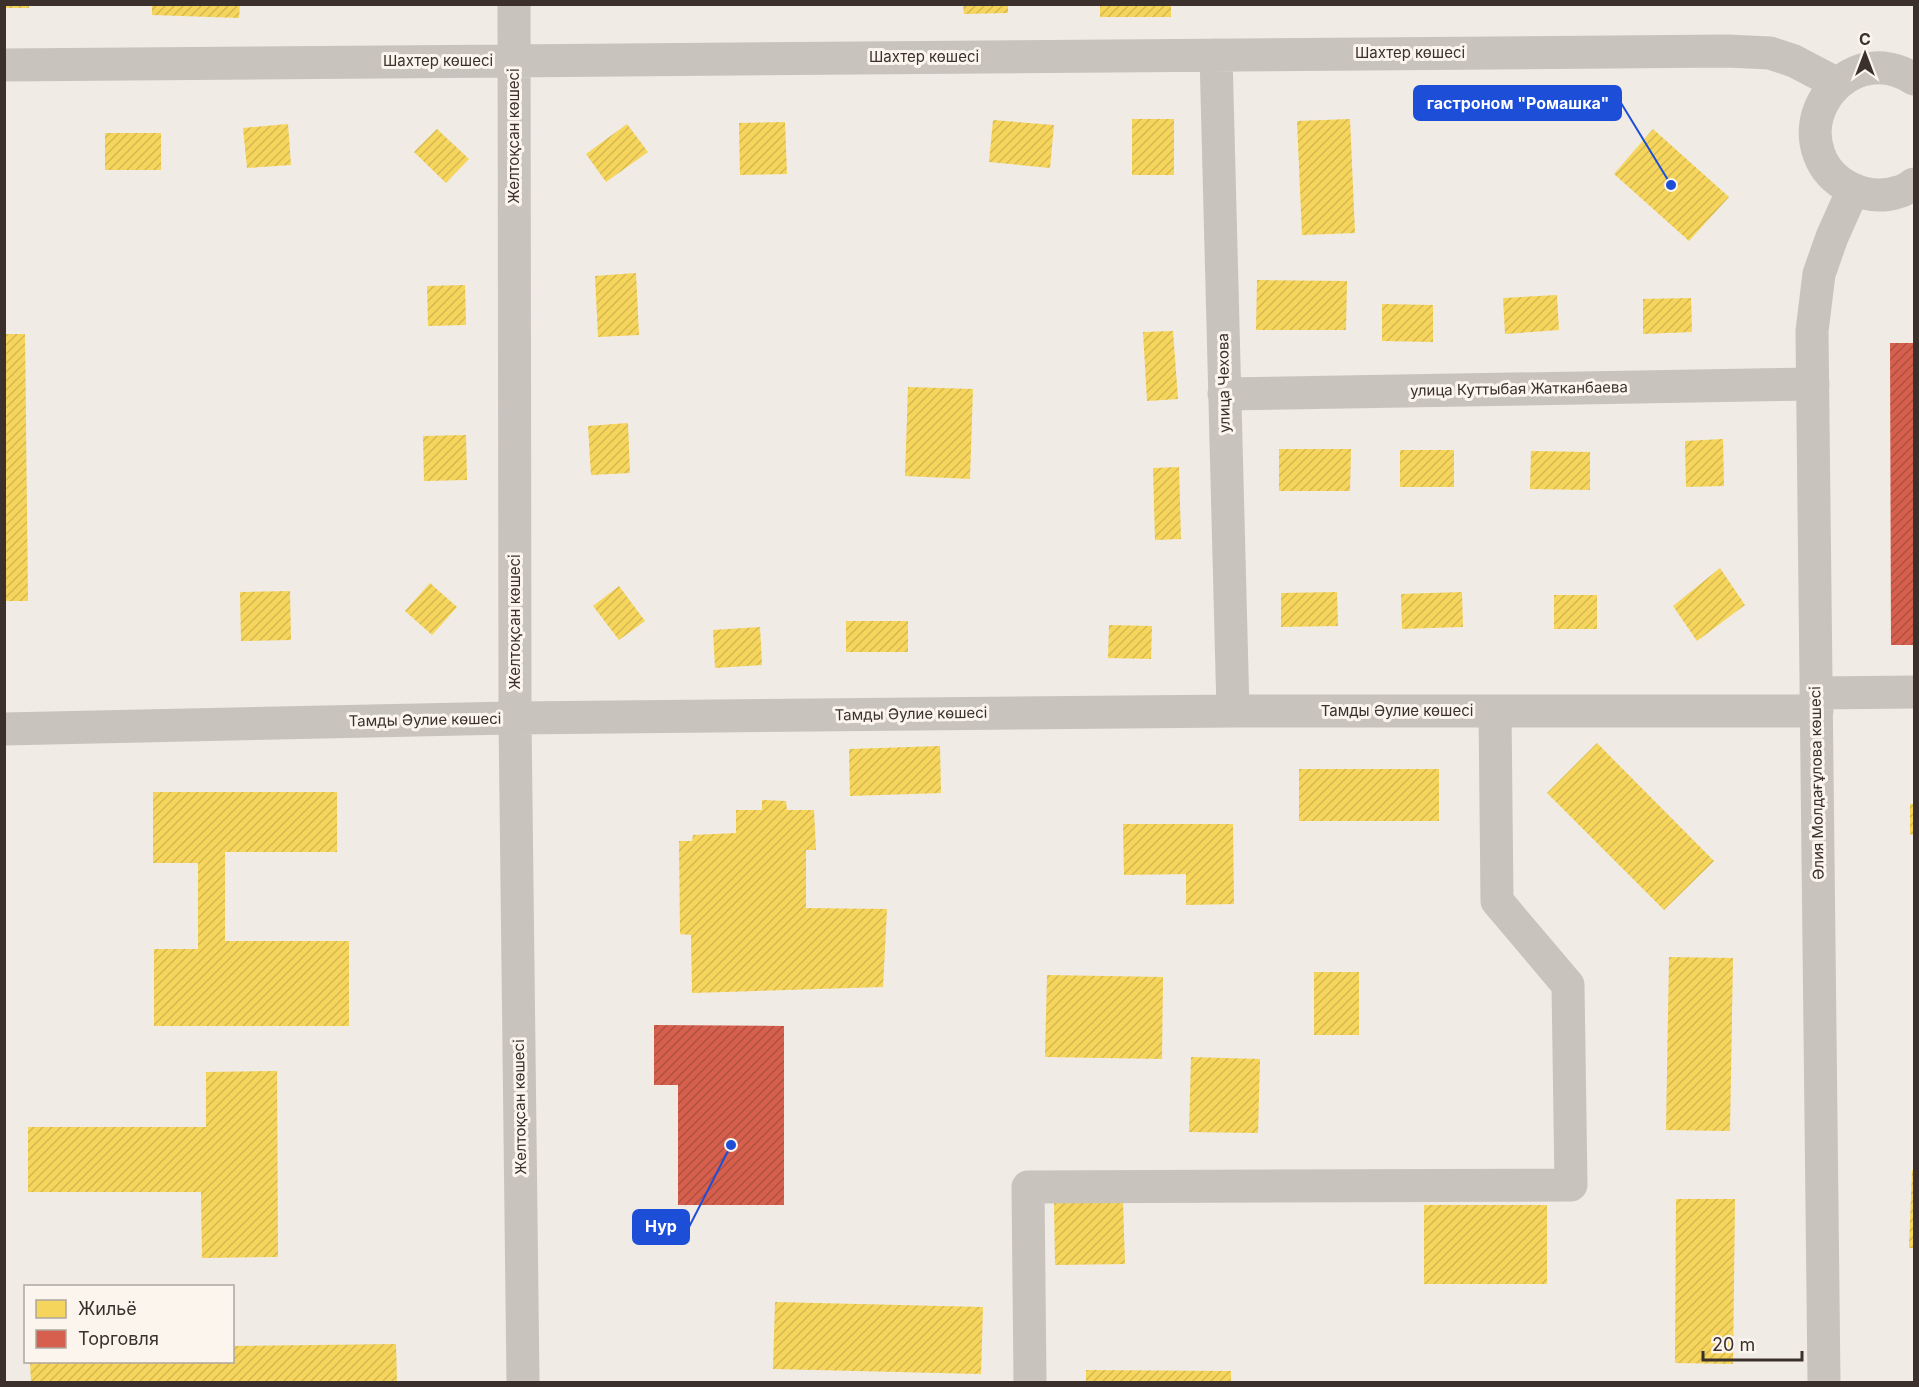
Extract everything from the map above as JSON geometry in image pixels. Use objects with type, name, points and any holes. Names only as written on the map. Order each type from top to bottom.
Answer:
[{"type":"street","name":"Желтоқсан көшесі","points":[[514,4],[515,718],[522,1383]]},
{"type":"street","name":"Шахтер көшесі","points":[[4,65],[1727,51],[1770,53],[1794,61],[1836,83]]},
{"type":"street","name":"улица Чехова","points":[[1216,55],[1233,711]]},
{"type":"street","points":[[1914,79],[1889,68],[1870,68],[1852,74],[1836,83],[1821,104],[1815,129],[1819,154],[1832,176],[1853,190],[1876,195],[1898,192],[1914,184]]},
{"type":"street","name":"Әлия Молдағұлова көшесі","points":[[1824,1383],[1812,331],[1819,274],[1832,237],[1853,190]]},
{"type":"street","name":"улица Куттыбая Жатканбаева","points":[[1224,394],[1813,384]]},
{"type":"street","name":"Тамды Әулие көшесі","points":[[4,729],[515,718],[1233,711],[1495,711],[1816,702],[1914,692]]},
{"type":"street","points":[[1030,1383],[1028,1187],[1572,1185],[1568,986],[1497,901],[1495,711]]},
{"type":"building: Жильё","points":[[4,4],[29,4],[29,8],[4,8]]},
{"type":"building: Жильё","points":[[152,4],[240,4],[239,18],[152,15]]},
{"type":"building: Жильё","points":[[1100,4],[1171,4],[1171,17],[1100,17]]},
{"type":"building: Жильё","points":[[963,5],[1008,5],[1008,13],[964,14]]},
{"type":"building: Жильё","points":[[1132,119],[1174,119],[1174,175],[1132,175]]},
{"type":"building: Жильё","points":[[1350,119],[1355,233],[1302,235],[1297,121]]},
{"type":"building: Жильё","points":[[993,120],[1054,125],[1050,168],[989,162]]},
{"type":"building: Жильё","points":[[785,122],[787,174],[740,175],[739,123]]},
{"type":"building: Жильё","points":[[288,124],[291,165],[247,168],[243,128]]},
{"type":"building: Жильё","points":[[627,124],[648,152],[606,182],[586,154]]},
{"type":"building: Жильё","points":[[437,129],[469,159],[446,183],[414,152]]},
{"type":"building: Жильё","points":[[1653,129],[1729,197],[1689,241],[1614,174]]},
{"type":"building: Жильё","points":[[105,133],[161,133],[161,170],[105,170]]},
{"type":"building: Жильё","points":[[636,273],[639,335],[598,337],[595,276]]},
{"type":"building: Жильё","points":[[1257,280],[1347,281],[1346,330],[1256,330]]},
{"type":"building: Жильё","points":[[465,285],[466,325],[428,326],[427,286]]},
{"type":"building: Жильё","points":[[1557,295],[1559,330],[1505,334],[1503,298]]},
{"type":"building: Жильё","points":[[1691,298],[1692,332],[1643,334],[1643,299]]},
{"type":"building: Жильё","points":[[1382,304],[1433,305],[1433,342],[1382,341]]},
{"type":"building: Жильё","points":[[1173,331],[1178,399],[1147,401],[1143,332]]},
{"type":"building: Жильё","points":[[4,334],[25,334],[28,601],[4,601]]},
{"type":"building: Жильё","points":[[908,387],[973,389],[970,479],[905,476]]},
{"type":"building: Жильё","points":[[628,423],[630,473],[591,475],[588,426]]},
{"type":"building: Жильё","points":[[466,435],[467,480],[424,481],[423,436]]},
{"type":"building: Жильё","points":[[1723,439],[1724,486],[1686,487],[1685,441]]},
{"type":"building: Жильё","points":[[1279,449],[1351,449],[1350,491],[1279,491]]},
{"type":"building: Жильё","points":[[1400,450],[1454,450],[1454,487],[1400,487]]},
{"type":"building: Жильё","points":[[1531,451],[1590,452],[1590,490],[1530,489]]},
{"type":"building: Жильё","points":[[1179,467],[1181,539],[1155,540],[1153,468]]},
{"type":"building: Жильё","points":[[1720,568],[1745,605],[1697,641],[1673,606]]},
{"type":"building: Жильё","points":[[430,583],[457,607],[432,635],[405,611]]},
{"type":"building: Жильё","points":[[619,586],[645,621],[619,640],[593,606]]},
{"type":"building: Жильё","points":[[290,591],[291,640],[241,641],[240,592]]},
{"type":"building: Жильё","points":[[1337,592],[1338,626],[1281,627],[1281,593]]},
{"type":"building: Жильё","points":[[1462,592],[1463,627],[1402,629],[1401,594]]},
{"type":"building: Жильё","points":[[1554,595],[1597,595],[1597,629],[1554,629]]},
{"type":"building: Жильё","points":[[846,621],[908,621],[908,652],[846,652]]},
{"type":"building: Жильё","points":[[1109,625],[1152,626],[1151,659],[1108,658]]},
{"type":"building: Жильё","points":[[760,627],[762,665],[715,668],[713,630]]},
{"type":"building: Жильё","points":[[1597,743],[1714,861],[1664,910],[1547,793]]},
{"type":"building: Жильё","points":[[940,746],[941,793],[850,796],[849,749]]},
{"type":"building: Жильё","points":[[1299,769],[1439,769],[1439,821],[1299,821]]},
{"type":"building: Жильё","points":[[153,792],[337,792],[337,852],[225,852],[225,941],[349,941],[349,1026],[154,1026],[154,949],[198,949],[198,863],[153,863]]},
{"type":"building: Жильё","points":[[762,800],[786,801],[787,810],[814,810],[816,850],[806,850],[806,908],[887,909],[883,987],[692,993],[691,935],[680,934],[679,841],[692,841],[693,835],[736,833],[736,810],[762,810]]},
{"type":"building: Жильё","points":[[1910,804],[1914,804],[1914,835],[1910,834]]},
{"type":"building: Жильё","points":[[1123,824],[1233,824],[1234,904],[1186,905],[1186,874],[1124,875]]},
{"type":"building: Жильё","points":[[1669,957],[1733,958],[1730,1131],[1666,1130]]},
{"type":"building: Жильё","points":[[1314,972],[1359,972],[1359,1035],[1314,1035]]},
{"type":"building: Жильё","points":[[1047,975],[1163,977],[1162,1059],[1045,1057]]},
{"type":"building: Жильё","points":[[1191,1057],[1260,1059],[1258,1133],[1189,1132]]},
{"type":"building: Жильё","points":[[277,1071],[278,1257],[202,1258],[201,1192],[28,1192],[28,1127],[206,1127],[206,1072]]},
{"type":"building: Жильё","points":[[1912,1170],[1914,1170],[1914,1248],[1909,1248]]},
{"type":"building: Жильё","points":[[1676,1199],[1735,1199],[1733,1364],[1675,1363]]},
{"type":"building: Жильё","points":[[1123,1202],[1125,1264],[1055,1265],[1054,1203]]},
{"type":"building: Жильё","points":[[1424,1205],[1547,1205],[1547,1284],[1424,1284]]},
{"type":"building: Жильё","points":[[775,1302],[983,1307],[981,1374],[773,1369]]},
{"type":"building: Жильё","points":[[396,1344],[397,1382],[31,1382],[30,1363],[234,1363],[234,1346]]},
{"type":"building: Жильё","points":[[1086,1370],[1231,1371],[1231,1382],[1086,1382]]},
{"type":"building: Торговля","points":[[1890,343],[1914,343],[1914,645],[1891,645]]},
{"type":"building: Торговля","points":[[654,1025],[784,1026],[784,1205],[678,1205],[678,1085],[654,1085]]},
{"type":"place","name":"гастроном \"Ромашка\"","points":[[1671,185]]},
{"type":"place","name":"Нур","points":[[731,1145]]}]
